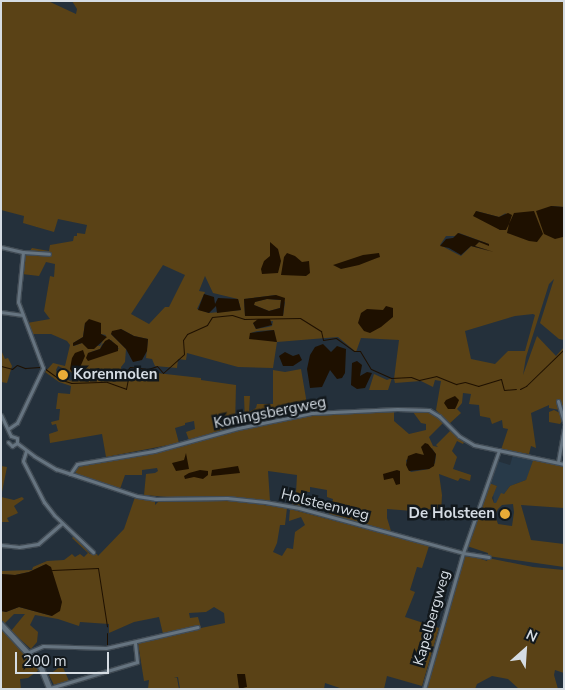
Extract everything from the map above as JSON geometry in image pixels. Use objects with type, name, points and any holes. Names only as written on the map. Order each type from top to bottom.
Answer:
[{"type":"street","points":[[1,247],[23,252],[49,254]]},
{"type":"street","points":[[8,429],[17,423],[42,368],[42,363],[22,315],[18,296],[23,252]]},
{"type":"street","points":[[1,312],[22,315]]},
{"type":"street","points":[[558,401],[564,422]]},
{"type":"street","name":"Koningsbergweg","points":[[70,474],[77,464],[154,451],[238,428],[312,413],[346,411],[429,410],[467,442],[499,450]]},
{"type":"street","name":"Holsteenweg","points":[[1,414],[12,436],[17,438],[17,443],[44,462],[70,474],[137,496],[155,499],[227,498],[299,508],[463,553],[489,557]]},
{"type":"street","points":[[558,462],[564,427]]},
{"type":"street","points":[[2,444],[8,442],[12,436]]},
{"type":"street","points":[[8,442],[12,446],[17,443]]},
{"type":"street","points":[[463,553],[499,450],[564,464]]},
{"type":"street","points":[[26,451],[23,460],[44,502],[62,523],[92,552]]},
{"type":"street","points":[[1,546],[19,548],[38,544],[62,523]]},
{"type":"street","name":"Kapelbergweg","points":[[424,689],[463,553]]},
{"type":"street","points":[[1,624],[41,667],[50,688],[137,662],[135,642]]},
{"type":"street","points":[[29,652],[43,646],[106,648],[198,626]]},
{"type":"shaded area","points":[[1,1],[48,1],[76,14],[77,9],[72,1],[564,1],[564,207],[551,206],[564,236],[564,340],[559,339],[540,323],[554,279],[549,284],[526,357],[523,375],[537,336],[556,356],[564,347],[564,411],[558,402],[560,410],[549,408],[549,405],[531,413],[536,448],[531,446],[529,454],[501,450],[508,429],[503,428],[502,420],[492,424],[490,418],[480,416],[479,405],[469,404],[471,394],[463,393],[462,403],[457,409],[461,413],[449,424],[436,410],[441,381],[435,380],[433,387],[421,381],[395,383],[399,340],[361,338],[356,352],[338,337],[277,342],[273,368],[238,367],[187,353],[186,360],[178,359],[177,368],[155,366],[152,359],[146,358],[148,339],[134,336],[121,329],[111,334],[126,349],[125,362],[121,367],[121,375],[130,376],[130,370],[201,378],[201,380],[236,385],[235,426],[189,440],[186,432],[195,429],[194,421],[185,423],[185,425],[175,428],[179,443],[106,457],[102,434],[50,443],[49,434],[58,431],[56,424],[52,425],[51,422],[59,420],[60,409],[56,409],[58,393],[70,394],[71,386],[59,382],[45,372],[53,363],[65,366],[70,345],[67,341],[51,334],[31,334],[27,323],[50,319],[44,311],[50,276],[54,277],[55,264],[46,262],[39,276],[22,274],[25,257],[32,248],[49,251],[50,245],[73,241],[77,233],[85,234],[87,225],[58,219],[54,232],[23,223],[24,216],[1,210]],"holes":[[[476,211],[499,217],[506,213],[500,230]],[[459,233],[489,244],[479,242],[474,246],[489,251],[471,246],[461,256],[440,245],[446,236],[455,236]],[[163,265],[185,275],[169,307],[165,307],[149,324],[131,314]],[[205,276],[213,293],[238,299],[241,310],[209,313],[197,309],[205,292],[199,291]],[[276,295],[285,302],[283,316],[245,316],[244,299]],[[535,315],[525,351],[508,351],[495,364],[471,359],[465,331],[515,316]],[[273,321],[272,326],[256,329],[253,323]],[[85,323],[101,330],[101,334],[106,335],[100,346],[82,343],[74,346],[73,343],[83,337]],[[274,330],[276,342],[251,333]],[[111,340],[119,349],[88,353],[100,349],[102,344]],[[58,366],[71,372],[74,376],[71,381],[58,377],[56,370]]]},
{"type":"shaded area","points":[[551,206],[564,207],[563,237],[555,239],[544,234],[536,211]]},
{"type":"shaded area","points":[[476,211],[499,217],[508,213],[512,215],[506,230],[500,230],[473,216]]},
{"type":"shaded area","points":[[534,211],[543,234],[537,242],[529,241],[507,233],[514,213]]},
{"type":"shaded area","points":[[458,233],[489,244],[489,246],[479,242],[475,246],[494,252],[471,246],[461,255],[449,248],[440,246],[446,239],[453,238]]},
{"type":"shaded area","points":[[270,242],[278,249],[281,261],[278,273],[262,274],[261,269],[264,261],[270,256]]},
{"type":"shaded area","points":[[287,253],[295,256],[302,262],[309,261],[310,273],[306,276],[281,275],[284,257]]},
{"type":"shaded area","points":[[379,253],[380,257],[359,265],[341,269],[333,265],[363,255]]},
{"type":"shaded area","points":[[204,294],[214,297],[215,304],[218,298],[238,299],[241,310],[217,313],[216,306],[209,313],[198,310]]},
{"type":"shaded area","points":[[276,295],[285,298],[283,316],[245,316],[244,299]],"holes":[[[267,299],[281,300],[280,308],[269,311],[254,305],[255,302]]]},
{"type":"shaded area","points":[[267,299],[281,300],[280,308],[269,311],[254,305],[254,302]]},
{"type":"shaded area","points":[[386,306],[393,308],[393,317],[370,333],[364,331],[358,323],[361,313],[367,309],[383,310]]},
{"type":"shaded area","points":[[89,319],[101,323],[101,334],[107,337],[94,349],[88,349],[82,343],[73,346],[73,343],[83,337],[85,323]]},
{"type":"shaded area","points":[[258,319],[270,319],[272,325],[256,329],[253,323]]},
{"type":"shaded area","points":[[121,329],[134,336],[148,339],[147,351],[142,360],[133,362],[126,349],[111,334],[112,331]]},
{"type":"shaded area","points":[[274,330],[277,342],[249,339],[250,333]]},
{"type":"shaded area","points":[[109,339],[118,346],[118,351],[88,361],[86,358],[88,353],[100,349],[105,341]]},
{"type":"shaded area","points":[[323,344],[331,352],[337,346],[346,349],[345,373],[342,378],[337,379],[330,370],[322,387],[310,388],[307,369],[310,355],[315,347]]},
{"type":"shaded area","points":[[1,350],[5,359],[8,358],[12,366],[7,383],[1,382]]},
{"type":"shaded area","points":[[83,350],[85,356],[78,372],[72,372],[70,369],[72,358],[75,353]]},
{"type":"shaded area","points":[[285,352],[293,356],[299,354],[302,360],[293,366],[283,366],[279,356]]},
{"type":"shaded area","points":[[357,361],[362,365],[360,376],[367,372],[372,373],[365,388],[357,389],[351,385],[352,363]]},
{"type":"shaded area","points":[[301,369],[308,410],[245,424],[244,396],[250,396],[249,412],[256,408],[257,404],[273,404],[273,370],[285,372]]},
{"type":"shaded area","points":[[374,374],[387,380],[392,378],[388,390],[369,390]]},
{"type":"shaded area","points":[[455,396],[459,400],[455,409],[448,409],[444,403]]},
{"type":"shaded area","points":[[554,410],[560,413],[562,421],[560,424],[549,422],[549,412]]},
{"type":"shaded area","points":[[425,411],[436,415],[443,423],[429,437],[433,446],[438,447],[436,445],[451,430],[464,442],[463,444],[457,441],[452,451],[457,457],[453,469],[471,475],[470,481],[460,478],[458,481],[439,474],[442,495],[441,514],[429,509],[427,515],[413,511],[387,509],[387,518],[391,531],[329,515],[333,499],[327,497],[327,490],[310,487],[310,492],[302,492],[303,507],[292,504],[293,494],[296,493],[297,475],[268,471],[270,501],[237,497],[180,498],[144,495],[146,474],[155,473],[158,471],[157,468],[142,470],[142,475],[125,475],[120,489],[77,475],[75,471],[77,466],[81,465],[166,450],[236,430],[313,414],[394,412],[394,421],[409,434],[426,430],[426,424],[421,423],[413,412]],"holes":[[[432,448],[436,455],[435,463],[429,469],[411,472],[408,469],[406,460],[419,454],[422,456]]]},
{"type":"shaded area","points":[[425,443],[436,454],[434,466],[429,469],[409,471],[406,465],[408,456],[416,453],[424,455],[421,447]]},
{"type":"shaded area","points":[[186,453],[189,469],[176,471],[172,463],[184,460]]},
{"type":"shaded area","points":[[513,455],[534,458],[532,468],[526,480],[510,486],[504,494],[501,494],[497,503],[494,503],[493,494],[497,486],[489,483],[497,461],[510,465]]},
{"type":"shaded area","points":[[534,458],[564,465],[564,508],[521,505],[531,540],[564,544],[564,567],[488,556],[488,553],[467,546],[489,483],[497,486],[492,498],[494,503],[496,503],[501,493],[504,494],[510,486],[526,480]],"holes":[[[513,504],[512,526],[498,524],[495,515],[502,505]]]},
{"type":"shaded area","points":[[1,466],[7,467],[1,497]]},
{"type":"shaded area","points":[[238,466],[240,473],[211,476],[212,470]]},
{"type":"shaded area","points":[[200,470],[208,471],[208,475],[203,479],[194,477],[185,479],[184,476],[189,473]]},
{"type":"shaded area","points":[[397,470],[400,471],[400,484],[396,485],[393,478],[384,480],[383,474]]},
{"type":"shaded area","points":[[1,497],[14,500],[22,497],[24,499],[14,506],[18,513],[7,518],[9,522],[1,522]]},
{"type":"shaded area","points":[[135,497],[155,501],[155,505],[158,502],[226,500],[287,508],[285,525],[280,525],[277,543],[273,552],[282,556],[287,548],[293,549],[295,532],[305,525],[301,517],[289,521],[290,509],[429,546],[422,568],[417,567],[410,590],[415,592],[405,617],[439,628],[422,686],[387,676],[384,689],[343,689],[325,683],[324,689],[180,689],[178,677],[174,678],[177,678],[179,689],[148,689],[149,680],[144,681],[138,643],[169,635],[169,633],[163,634],[159,617],[134,622],[109,633],[109,624],[80,622],[79,626],[58,619],[35,615],[30,625],[38,632],[37,642],[31,649],[11,631],[25,614],[14,614],[4,624],[1,620],[1,611],[6,612],[19,607],[52,616],[44,565],[29,572],[15,575],[1,574],[1,571],[32,570],[33,567],[47,561],[64,560],[72,554],[75,557],[80,554],[84,557],[88,553],[72,538],[74,536],[90,554],[97,554],[98,556],[124,529]],"holes":[[[214,607],[224,613],[225,623],[201,628],[198,617],[190,618],[189,613],[206,612]]]},
{"type":"shaded area","points":[[469,555],[487,561],[488,558],[533,567],[564,570],[564,673],[555,670],[554,675],[558,689],[519,689],[508,679],[492,676],[477,684],[475,689],[427,689],[463,558]]},
{"type":"shaded area","points":[[46,564],[51,567],[62,602],[60,611],[52,616],[19,607],[6,612],[1,611],[1,574],[15,575],[29,572]]},
{"type":"shaded area","points":[[1,629],[30,657],[39,670],[28,678],[20,679],[21,689],[1,689]]},
{"type":"shaded area","points":[[62,665],[69,681],[54,685],[49,675]]},
{"type":"shaded area","points":[[237,674],[245,674],[247,687],[239,689]]},
{"type":"waterway","points":[[44,368],[59,379],[71,383],[107,382],[126,389],[129,373],[127,370],[130,367],[148,369],[157,366],[163,373],[184,354],[183,340],[187,334],[207,325],[212,317],[232,315],[244,319],[300,318],[321,331],[323,340],[336,338],[354,351],[360,351],[371,369],[391,378],[411,377],[419,380],[436,376],[456,384],[465,382],[478,386],[501,379],[504,390],[516,389]]},
{"type":"waterway","points":[[520,389],[526,386],[564,349]]},
{"type":"waterway","points":[[1,366],[12,369],[17,365],[25,368],[40,367]]},
{"type":"waterway","points":[[52,570],[98,568],[107,626]]},
{"type":"waterway","points":[[107,633],[107,645]]},
{"type":"place","name":"Korenmolen","points":[[63,375]]},
{"type":"place","name":"De Holsteen","points":[[505,514]]}]
